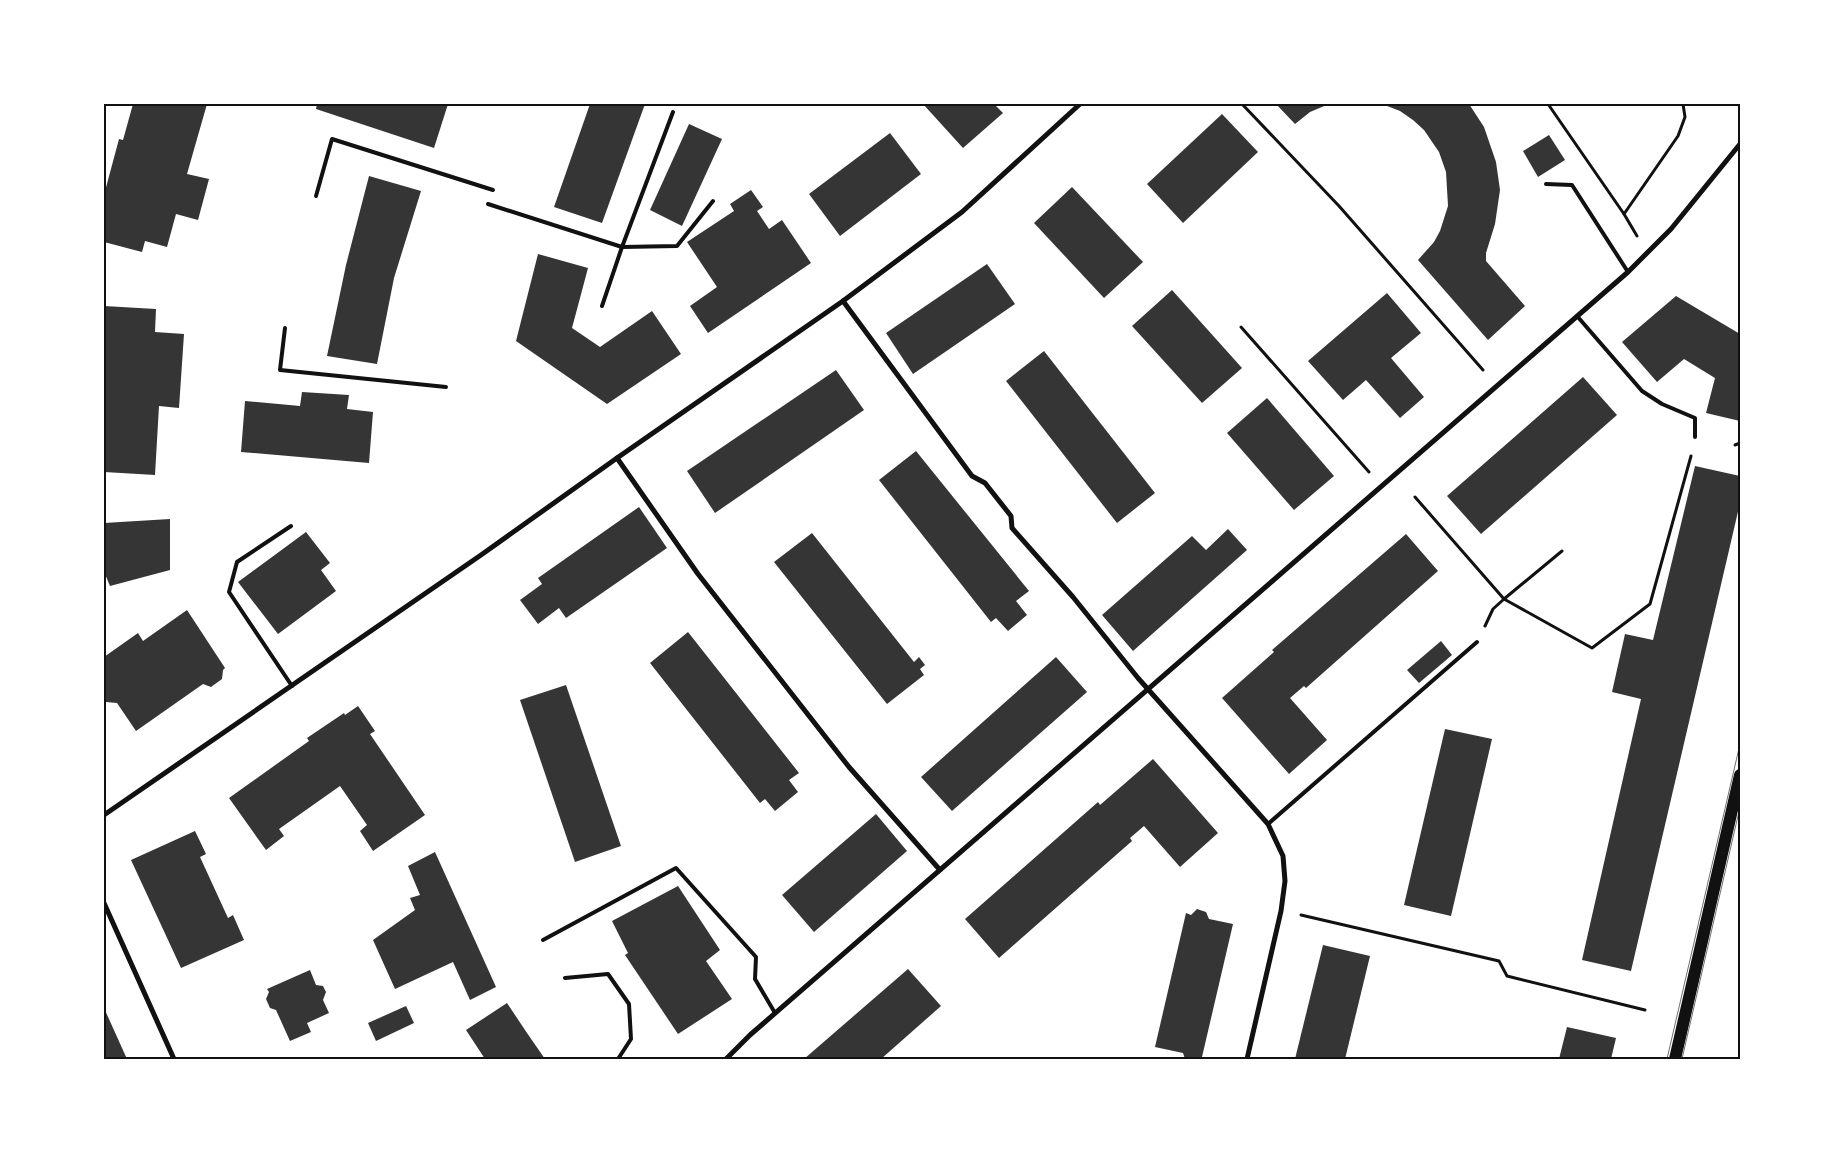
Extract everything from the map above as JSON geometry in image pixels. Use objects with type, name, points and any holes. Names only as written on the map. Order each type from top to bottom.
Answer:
[{"type":"main road","points":[[1675,1059],[1740,775]]},
{"type":"street","points":[[104,815],[843,301],[962,212],[1080,104]]},
{"type":"street","points":[[726,1059],[750,1035],[1628,272],[1671,229],[1740,144]]},
{"type":"street","points":[[843,301],[972,476],[985,483],[1011,516],[1012,528],[1148,689],[1268,824],[1283,856],[1285,881],[1247,1059]]},
{"type":"street","points":[[617,458],[704,582],[849,767],[940,870]]},
{"type":"street","points":[[104,903],[174,1059]]},
{"type":"lane","points":[[602,306],[622,246],[673,112]]},
{"type":"lane","points":[[316,196],[332,140],[493,190]]},
{"type":"lane","points":[[1546,184],[1572,184],[1628,272]]},
{"type":"lane","points":[[488,204],[622,246],[677,246],[713,201]]},
{"type":"lane","points":[[1577,316],[1642,390],[1662,404],[1695,418],[1695,437]]},
{"type":"lane","points":[[285,328],[280,370],[446,387]]},
{"type":"lane","points":[[291,526],[237,562],[228,592],[292,686]]},
{"type":"lane","points":[[1268,824],[1477,642]]},
{"type":"lane","points":[[543,940],[676,868],[756,958],[755,979],[776,1013]]},
{"type":"lane","points":[[564,978],[608,974],[629,1004],[631,1039],[618,1059]]},
{"type":"path","points":[[1242,104],[1339,206],[1485,372]]},
{"type":"path","points":[[1548,104],[1638,237]]},
{"type":"path","points":[[1624,214],[1678,136],[1685,117],[1683,104]]},
{"type":"path","points":[[1240,327],[1370,473]]},
{"type":"path","points":[[1415,498],[1504,598],[1592,648],[1650,604],[1689,466],[1695,437]]},
{"type":"path","points":[[1735,445],[1740,444]]},
{"type":"path","points":[[1477,642],[1493,609],[1562,550]]},
{"type":"path","points":[[1280,910],[1499,961],[1507,976],[1645,1010]]},
{"type":"building","points":[[133,104],[207,104],[187,174],[209,179],[198,220],[176,214],[167,247],[145,241],[142,252],[104,242],[104,195],[119,139],[123,140]]},
{"type":"building","points":[[317,104],[448,104],[434,148],[316,109]]},
{"type":"building","points":[[590,104],[645,104],[602,223],[554,207]]},
{"type":"building","points":[[923,104],[994,104],[1003,113],[963,148]]},
{"type":"building","points":[[1276,104],[1329,104],[1310,112],[1295,124]]},
{"type":"building","points":[[1382,104],[1469,104],[1484,127],[1496,162],[1500,190],[1495,224],[1486,253],[1486,261],[1525,306],[1488,340],[1418,260],[1434,242],[1440,231],[1448,206],[1446,172],[1439,152],[1424,130],[1413,120],[1400,111]]},
{"type":"building","points":[[1222,114],[1258,152],[1183,223],[1147,184]]},
{"type":"building","points":[[689,124],[722,139],[682,226],[650,210]]},
{"type":"building","points":[[890,133],[921,174],[840,236],[809,194]]},
{"type":"building","points":[[1549,135],[1565,160],[1538,177],[1523,151]]},
{"type":"building","points":[[369,176],[421,191],[394,278],[377,364],[327,356],[346,265]]},
{"type":"building","points":[[1072,187],[1143,262],[1104,298],[1034,223]]},
{"type":"building","points":[[751,190],[763,207],[757,211],[769,229],[782,220],[811,263],[708,333],[690,306],[717,287],[687,242],[734,211],[730,204]]},
{"type":"building","points":[[538,254],[588,268],[572,328],[600,347],[652,311],[681,354],[607,404],[516,341]]},
{"type":"building","points":[[987,264],[1015,304],[913,374],[886,333]]},
{"type":"building","points":[[1172,290],[1242,368],[1202,403],[1132,326]]},
{"type":"building","points":[[1387,293],[1421,333],[1391,358],[1424,397],[1400,418],[1366,380],[1343,400],[1308,361]]},
{"type":"building","points":[[1676,296],[1740,334],[1740,421],[1706,413],[1715,378],[1684,359],[1657,382],[1622,342]]},
{"type":"building","points":[[104,306],[156,309],[155,332],[184,334],[179,408],[159,406],[155,475],[104,472]]},
{"type":"building","points":[[1044,351],[1155,493],[1117,523],[1006,381]]},
{"type":"building","points":[[836,370],[864,410],[715,513],[687,471]]},
{"type":"building","points":[[1583,377],[1617,415],[1481,534],[1447,496]]},
{"type":"building","points":[[302,392],[349,395],[347,409],[373,412],[369,463],[241,452],[245,401],[300,406]]},
{"type":"building","points":[[1267,398],[1334,476],[1294,510],[1227,433]]},
{"type":"building","points":[[916,451],[1029,591],[1016,601],[1027,615],[1008,631],[996,618],[991,622],[879,480]]},
{"type":"building","points":[[1695,466],[1740,476],[1740,503],[1631,971],[1582,960],[1641,699],[1612,692],[1625,634],[1653,640]]},
{"type":"building","points":[[639,507],[667,548],[566,618],[559,608],[538,624],[520,600],[542,584],[538,578]]},
{"type":"building","points":[[170,519],[170,570],[110,586],[104,574],[104,523]]},
{"type":"building","points":[[1228,529],[1247,550],[1133,651],[1102,615],[1192,536],[1206,550]]},
{"type":"building","points":[[306,532],[330,563],[321,570],[336,591],[278,634],[238,582]]},
{"type":"building","points":[[812,533],[914,662],[919,657],[925,665],[920,669],[924,675],[887,704],[774,562]]},
{"type":"building","points":[[1406,534],[1438,571],[1306,688],[1304,686],[1290,698],[1327,740],[1289,774],[1222,698],[1274,652],[1272,650]]},
{"type":"building","points":[[187,610],[225,668],[222,679],[211,687],[203,684],[136,731],[117,703],[106,702],[104,697],[104,657],[138,633],[143,641]]},
{"type":"building","points":[[688,632],[799,773],[789,780],[798,792],[775,811],[765,799],[760,803],[650,663]]},
{"type":"building","points":[[1441,641],[1452,655],[1419,683],[1407,670]]},
{"type":"building","points":[[1056,657],[1087,692],[952,811],[921,777]]},
{"type":"building","points":[[566,685],[621,846],[575,862],[520,700]]},
{"type":"building","points":[[358,706],[375,731],[370,734],[425,815],[373,851],[360,831],[367,825],[340,786],[279,829],[284,836],[266,850],[229,798],[309,741],[307,738],[344,713],[345,715]]},
{"type":"building","points":[[1445,729],[1492,739],[1451,916],[1404,905]]},
{"type":"building","points":[[1153,759],[1218,833],[1180,867],[1144,826],[1130,838],[1132,841],[999,958],[965,919],[1098,802],[1100,805]]},
{"type":"building","points":[[876,814],[907,851],[814,932],[782,895]]},
{"type":"building","points":[[195,831],[206,854],[200,857],[228,918],[233,915],[244,940],[181,968],[131,860]]},
{"type":"building","points":[[435,852],[496,987],[470,1000],[453,962],[395,989],[373,940],[415,910],[410,898],[420,895],[408,866]]},
{"type":"building","points":[[678,886],[720,950],[706,961],[732,999],[678,1034],[625,955],[628,953],[612,921]]},
{"type":"building","points":[[1197,909],[1206,912],[1209,919],[1233,924],[1202,1057],[1199,1059],[1185,1059],[1183,1053],[1155,1047],[1186,913],[1191,915]]},
{"type":"building","points":[[1323,945],[1370,956],[1346,1055],[1345,1059],[1295,1059]]},
{"type":"building","points":[[908,969],[941,1006],[881,1059],[804,1059]]},
{"type":"building","points":[[310,970],[316,985],[323,986],[326,992],[323,1000],[329,1013],[307,1023],[311,1032],[290,1041],[276,1010],[270,1008],[266,999],[269,992],[267,989]]},
{"type":"building","points":[[507,1003],[545,1059],[485,1059],[466,1030]]},
{"type":"building","points":[[406,1006],[414,1023],[376,1041],[368,1023]]},
{"type":"building","points":[[104,1008],[127,1059],[104,1059]]},
{"type":"building","points":[[1567,1027],[1616,1038],[1611,1059],[1559,1059]]},
{"type":"tram line","points":[[1667,1059],[1740,744]]},
{"type":"tram line","points":[[1682,1059],[1740,807]]}]
